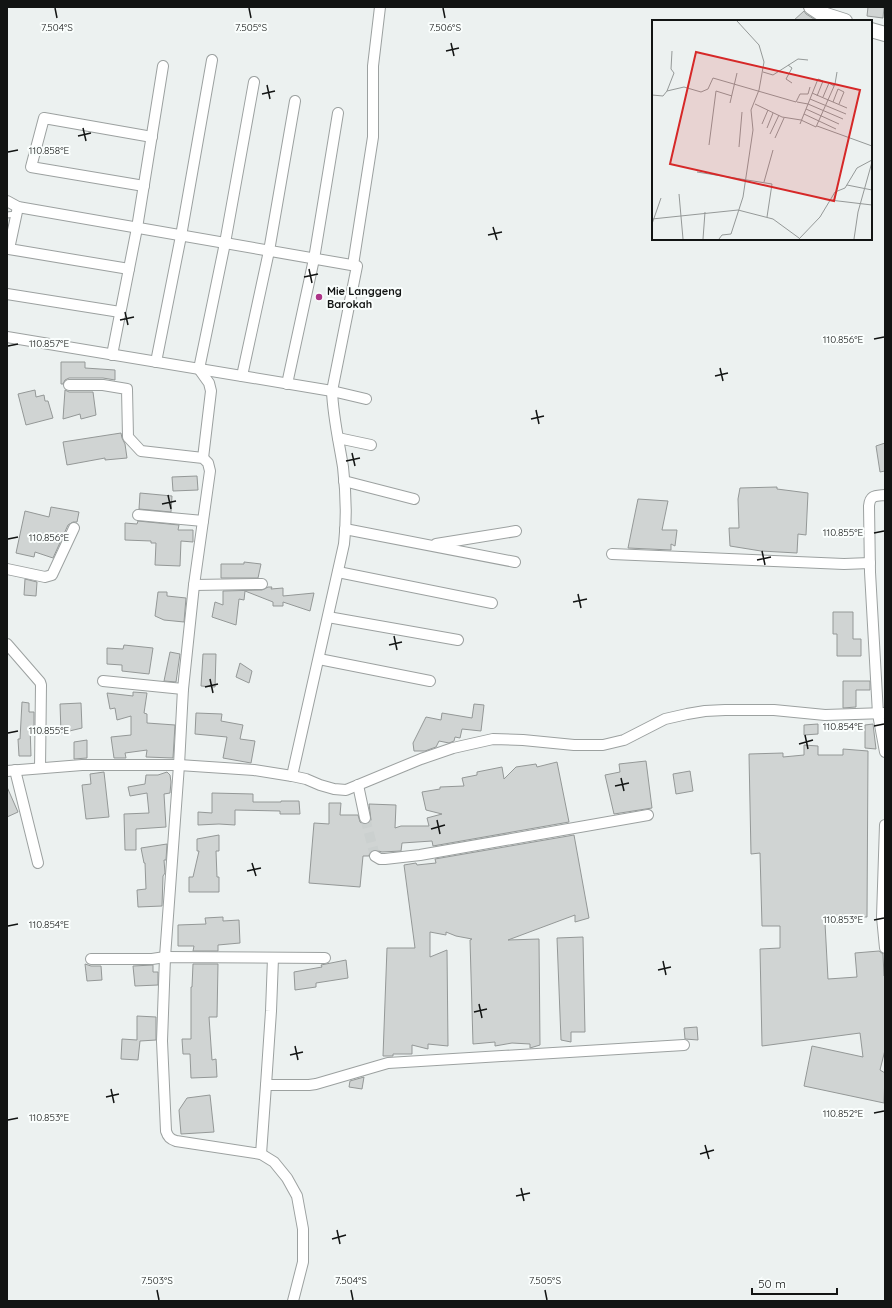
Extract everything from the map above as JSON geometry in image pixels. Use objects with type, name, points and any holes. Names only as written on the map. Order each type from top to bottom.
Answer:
[{"type":"main road","points":[[811,7],[820,13],[842,20]]},
{"type":"main road","points":[[872,30],[885,34]]},
{"type":"street","points":[[353,265],[373,137],[373,66],[380,7]]},
{"type":"street","points":[[156,362],[181,236],[212,60]]},
{"type":"street","points":[[112,355],[144,186],[164,66]]},
{"type":"street","points":[[254,82],[225,243],[199,369],[209,383],[211,392],[204,458],[208,463],[210,472],[194,585],[183,689],[162,1041],[166,1131],[168,1136],[176,1141],[261,1154],[274,1162],[287,1178],[297,1196],[304,1229],[303,1262],[293,1301]]},
{"type":"street","points":[[242,376],[269,251],[295,101]]},
{"type":"street","points":[[287,384],[314,259],[338,114]]},
{"type":"street","points":[[144,186],[31,167],[44,118],[152,137]]},
{"type":"street","points":[[7,200],[14,212],[9,249],[129,269]]},
{"type":"street","points":[[14,212],[136,228],[357,266],[332,391],[332,409],[338,438],[346,496],[345,529],[338,572],[292,776]]},
{"type":"street","points":[[7,294],[120,312]]},
{"type":"street","points":[[7,337],[332,391],[366,399]]},
{"type":"street","points":[[69,385],[103,385],[127,389],[128,437],[136,448],[150,453],[204,458]]},
{"type":"street","points":[[338,438],[371,445]]},
{"type":"street","points":[[344,481],[414,499]]},
{"type":"street","points":[[885,495],[872,497],[869,502],[870,563],[885,752]]},
{"type":"street","points":[[138,515],[203,521]]},
{"type":"street","points":[[7,569],[45,577],[52,574],[74,528]]},
{"type":"street","points":[[345,529],[514,562]]},
{"type":"street","points":[[428,545],[516,531]]},
{"type":"street","points":[[612,554],[844,564],[870,563]]},
{"type":"street","points":[[338,572],[492,603]]},
{"type":"street","points":[[194,585],[262,584]]},
{"type":"street","points":[[328,617],[458,640]]},
{"type":"street","points":[[7,644],[21,659],[41,685],[40,768]]},
{"type":"street","points":[[319,659],[430,681]]},
{"type":"street","points":[[103,681],[183,689]]},
{"type":"street","points":[[38,863],[11,771],[82,765],[179,765],[254,770],[306,779],[334,789],[346,790],[421,759],[453,748],[493,739],[523,740],[574,745],[603,745],[624,740],[665,720],[687,714],[725,710],[774,710],[824,715],[881,713]]},
{"type":"street","points":[[358,785],[365,818]]},
{"type":"street","points":[[375,856],[380,859],[385,859],[420,855],[648,815]]},
{"type":"street","points":[[885,825],[882,917],[885,948]]},
{"type":"street","points":[[91,959],[152,959],[166,957],[325,958]]},
{"type":"street","points":[[261,1154],[272,1011],[273,958]]},
{"type":"street","points":[[266,1085],[309,1085],[388,1064],[684,1045]]},
{"type":"building","points":[[868,7],[884,7],[883,18],[867,16]]},
{"type":"building","points":[[804,11],[815,20],[794,20]]},
{"type":"building","points":[[61,362],[85,362],[85,368],[115,370],[115,380],[103,378],[69,378],[61,384]]},
{"type":"building","points":[[35,390],[36,397],[44,395],[45,401],[48,401],[53,418],[26,425],[18,394]]},
{"type":"building","points":[[65,390],[69,392],[93,392],[96,415],[81,419],[80,414],[63,419]]},
{"type":"building","points":[[121,433],[125,444],[127,458],[105,460],[105,458],[67,465],[63,442]]},
{"type":"building","points":[[885,443],[885,471],[880,472],[876,446]]},
{"type":"building","points":[[197,476],[198,490],[173,491],[172,477]]},
{"type":"building","points":[[777,487],[777,489],[808,493],[806,535],[798,534],[797,553],[761,551],[730,546],[729,528],[739,528],[738,499],[740,488]]},
{"type":"building","points":[[140,493],[172,496],[171,512],[139,509]]},
{"type":"building","points":[[638,499],[668,501],[662,530],[677,530],[675,546],[671,544],[671,550],[628,548]]},
{"type":"building","points":[[51,507],[79,512],[77,522],[73,522],[68,525],[53,558],[35,552],[34,557],[16,553],[25,511],[49,517]]},
{"type":"building","points":[[138,521],[179,525],[178,530],[193,530],[193,542],[181,541],[180,566],[155,565],[156,543],[151,543],[151,541],[125,540],[125,523],[137,524]]},
{"type":"building","points":[[244,562],[261,564],[258,578],[221,578],[221,564],[244,564]]},
{"type":"building","points":[[25,579],[37,582],[36,596],[24,595]]},
{"type":"building","points":[[272,587],[271,589],[283,588],[283,596],[314,593],[310,611],[283,602],[283,606],[273,606],[273,602],[245,591],[244,600],[239,599],[236,625],[212,617],[215,602],[223,605],[223,591],[262,590]]},
{"type":"building","points":[[158,592],[167,592],[167,596],[186,598],[184,622],[164,620],[155,616]]},
{"type":"building","points":[[833,612],[853,612],[853,639],[861,639],[861,656],[837,656],[837,634],[833,634]]},
{"type":"building","points":[[124,645],[153,648],[149,674],[122,671],[122,665],[107,664],[107,648],[123,649]]},
{"type":"building","points":[[170,652],[180,654],[176,682],[164,681]]},
{"type":"building","points":[[203,654],[216,654],[215,687],[201,686]]},
{"type":"building","points":[[240,663],[252,671],[249,683],[236,677]]},
{"type":"building","points":[[843,681],[870,681],[870,690],[856,690],[856,707],[843,708]]},
{"type":"building","points":[[133,692],[147,693],[144,713],[147,714],[147,723],[175,725],[173,758],[146,757],[147,750],[125,753],[126,758],[114,758],[111,737],[131,735],[131,716],[117,720],[115,708],[110,709],[107,693],[133,696]]},
{"type":"building","points":[[22,702],[29,703],[29,712],[34,712],[34,727],[30,726],[31,756],[19,756],[18,739],[20,739]]},
{"type":"building","points":[[81,703],[82,728],[61,733],[60,704]]},
{"type":"building","points":[[474,704],[484,705],[481,731],[462,729],[460,738],[455,737],[454,741],[449,743],[439,741],[436,747],[425,751],[414,751],[413,743],[426,717],[441,720],[442,713],[472,718]]},
{"type":"building","points":[[196,713],[222,714],[221,721],[243,725],[240,739],[255,741],[251,763],[223,758],[227,737],[195,734]]},
{"type":"building","points":[[818,724],[818,734],[804,735],[804,725]]},
{"type":"building","points":[[873,724],[876,749],[865,748],[865,725]]},
{"type":"building","points":[[87,740],[87,758],[74,759],[74,742]]},
{"type":"building","points":[[804,745],[818,746],[818,755],[843,755],[843,749],[868,751],[867,917],[838,917],[838,923],[825,923],[828,979],[857,977],[855,953],[879,951],[883,954],[885,976],[885,1050],[880,1070],[885,1073],[884,1103],[804,1086],[812,1046],[863,1057],[860,1033],[762,1046],[760,949],[780,948],[780,926],[762,926],[760,853],[751,854],[749,754],[783,753],[783,757],[804,755]]},
{"type":"building","points":[[646,761],[652,808],[614,814],[605,775],[620,772],[619,764]]},
{"type":"building","points":[[557,762],[569,822],[433,846],[432,841],[402,843],[401,851],[382,852],[375,850],[370,852],[369,856],[363,856],[360,887],[309,883],[314,823],[329,824],[329,803],[341,803],[340,815],[358,815],[360,822],[363,824],[369,823],[371,820],[369,804],[396,805],[395,828],[401,826],[429,826],[427,818],[442,814],[426,810],[422,792],[440,789],[440,787],[464,786],[462,778],[477,775],[477,772],[502,767],[504,779],[516,767],[536,764],[537,767]]},
{"type":"building","points":[[690,771],[693,791],[676,794],[673,774]]},
{"type":"building","points":[[104,772],[109,817],[86,819],[82,785],[91,784],[90,774]]},
{"type":"building","points":[[167,772],[170,775],[171,782],[170,793],[164,794],[166,827],[136,829],[136,850],[125,850],[124,814],[149,813],[147,793],[130,796],[128,787],[145,784],[146,775],[158,775]]},
{"type":"building","points":[[7,787],[18,812],[7,817]]},
{"type":"building","points":[[212,793],[253,794],[253,802],[299,801],[300,814],[280,814],[280,811],[235,810],[235,825],[198,825],[198,812],[212,813]]},
{"type":"building","points":[[219,835],[219,851],[216,851],[219,892],[189,892],[189,877],[193,877],[199,851],[197,851],[197,839]]},
{"type":"building","points":[[574,835],[589,918],[575,922],[575,915],[508,940],[539,939],[540,1045],[530,1048],[530,1044],[512,1043],[495,1046],[495,1042],[473,1044],[470,940],[472,939],[456,936],[446,932],[446,935],[430,932],[430,957],[447,950],[448,1046],[428,1044],[428,1049],[412,1045],[412,1054],[393,1054],[393,1056],[383,1056],[387,948],[415,948],[404,865],[416,863],[417,865],[436,863],[435,859]]},
{"type":"building","points":[[167,844],[166,860],[164,860],[165,873],[163,876],[162,906],[138,907],[137,890],[146,889],[145,863],[141,848]]},
{"type":"building","points":[[223,917],[223,921],[239,920],[240,943],[218,945],[218,951],[193,951],[194,946],[178,946],[178,925],[206,924],[205,918]]},
{"type":"building","points":[[583,937],[585,1032],[571,1032],[571,1042],[561,1040],[557,938]]},
{"type":"building","points":[[346,960],[348,978],[316,983],[316,987],[295,990],[294,972],[322,967],[321,965]]},
{"type":"building","points":[[85,964],[91,966],[101,966],[102,980],[87,981]]},
{"type":"building","points":[[193,964],[218,964],[217,1017],[209,1017],[212,1060],[216,1059],[217,1077],[191,1078],[190,1054],[183,1054],[182,1039],[191,1039],[191,987]]},
{"type":"building","points":[[153,965],[153,972],[158,972],[158,985],[135,986],[133,966]]},
{"type":"building","points":[[137,1016],[156,1017],[156,1040],[140,1041],[138,1060],[121,1059],[122,1039],[137,1040]]},
{"type":"building","points":[[697,1027],[698,1040],[685,1039],[684,1028]]},
{"type":"building","points":[[364,1077],[362,1089],[349,1087],[350,1081]]},
{"type":"building","points":[[210,1095],[214,1132],[181,1134],[179,1110],[187,1098]]},
{"type":"tunnel","points":[[365,818],[375,856]]},
{"type":"place","name":"Mie Langgeng Barokah","points":[[319,297]]}]
